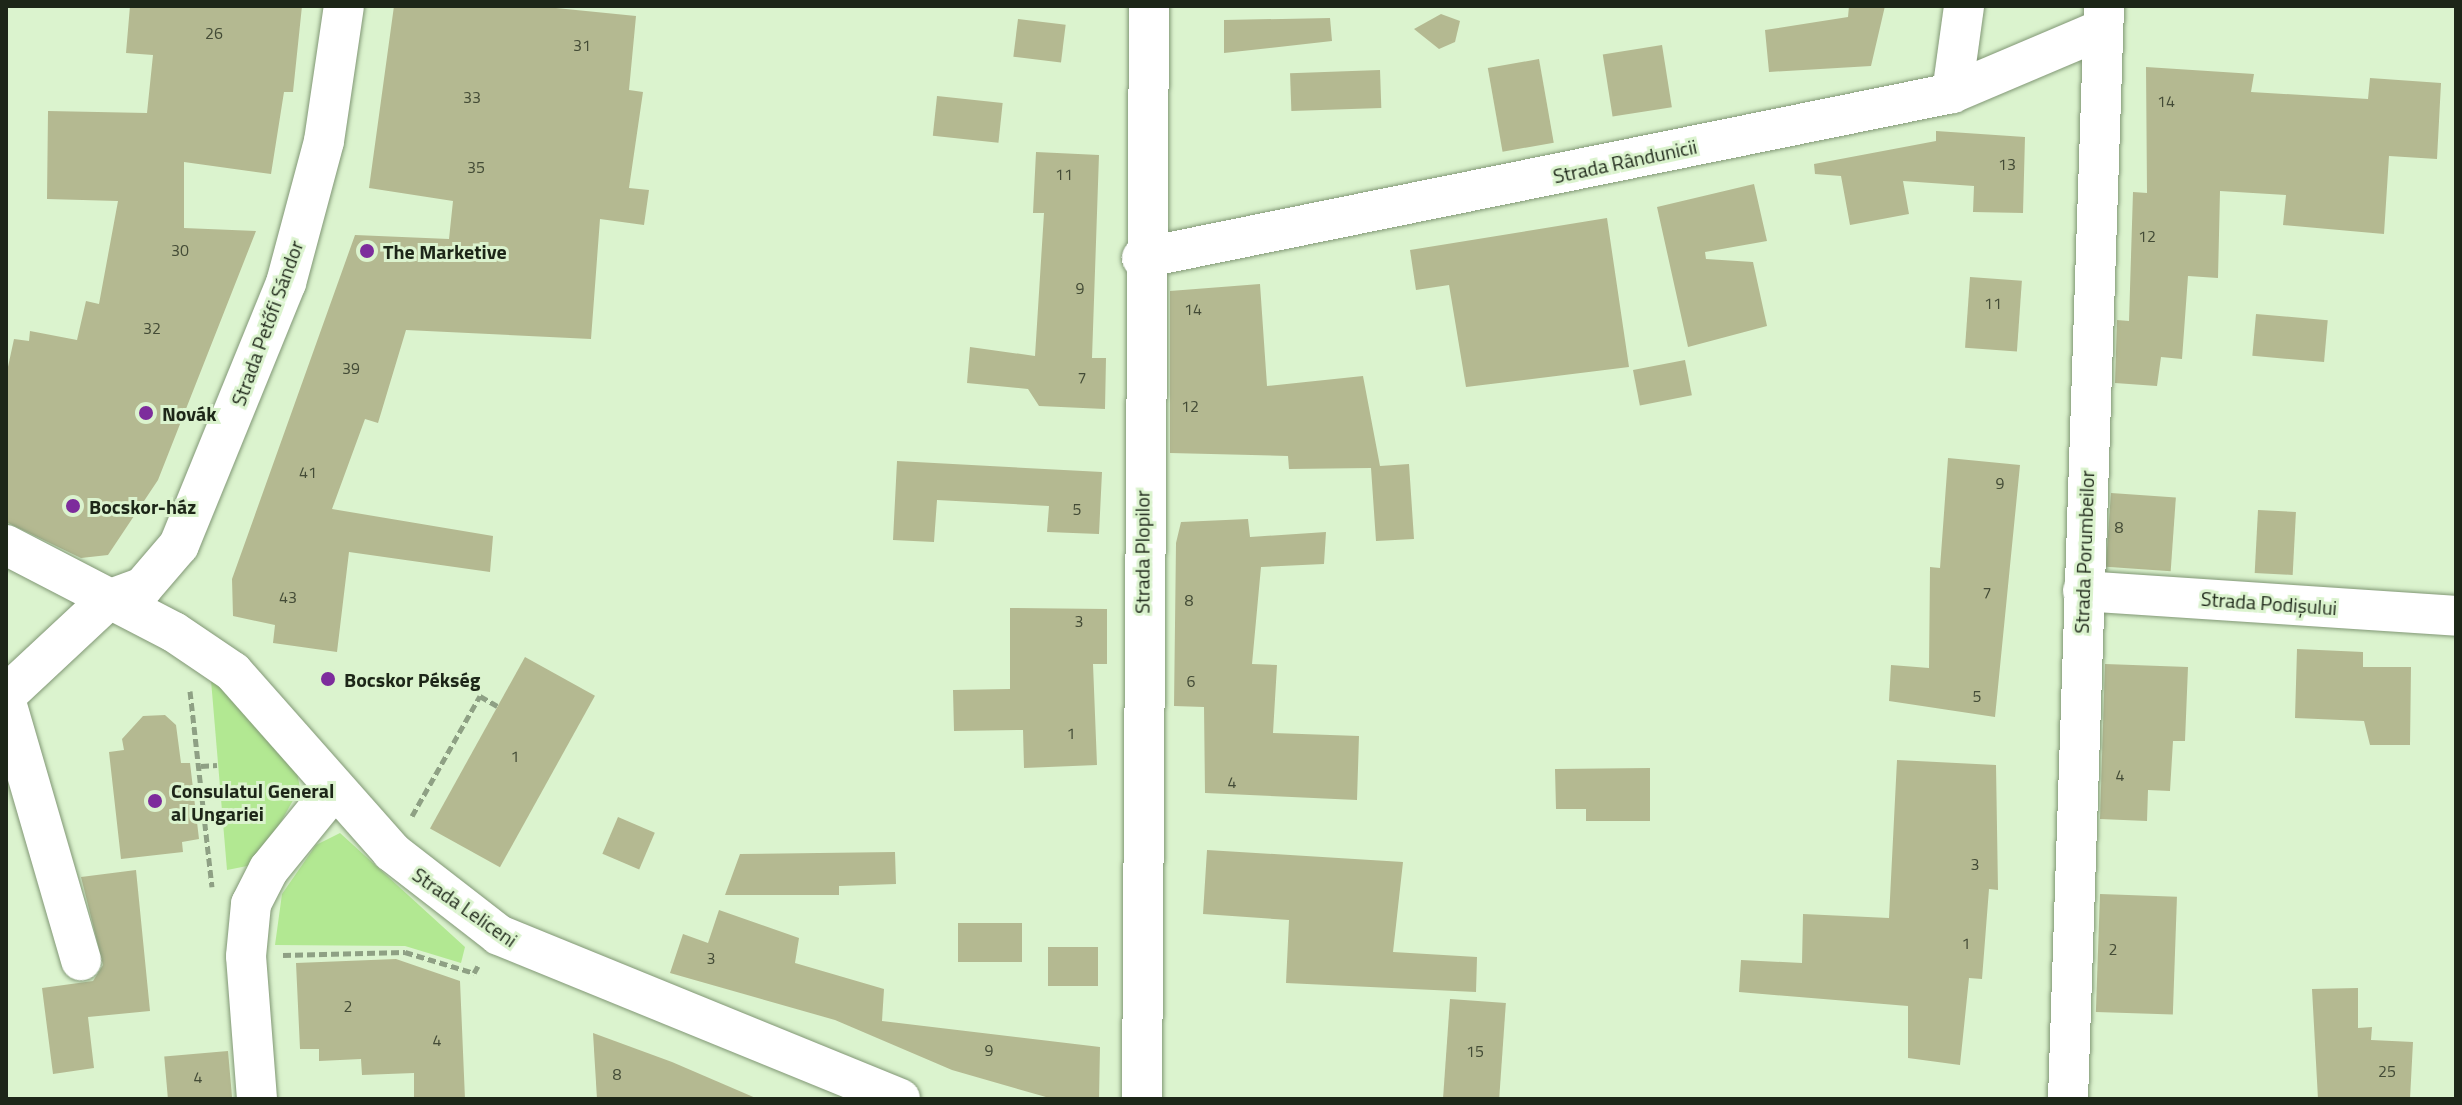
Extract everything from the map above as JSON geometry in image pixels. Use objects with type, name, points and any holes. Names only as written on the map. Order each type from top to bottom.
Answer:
[{"type":"street","name":"Strada Petőfi Sándor","points":[[6,695],[108,600],[143,587],[179,545],[253,368],[312,192],[344,6]]},
{"type":"street","name":"Strada Plopilor","points":[[1142,1099],[1142,258],[1149,6]]},
{"type":"street","points":[[1952,93],[1964,6]]},
{"type":"street","name":"Strada Rândunicii","points":[[1142,258],[1952,93],[2101,18]]},
{"type":"street","name":"Strada Porumbeilor","points":[[2068,1099],[2101,18]]},
{"type":"street","name":"Strada Leliceni","points":[[6,545],[174,632],[233,672],[392,852],[499,935],[900,1099]]},
{"type":"street","name":"Strada Podișului","points":[[2083,591],[2456,616]]},
{"type":"street","points":[[6,702],[81,960]]},
{"type":"street","points":[[257,1099],[246,956],[258,884],[334,789]]},
{"type":"path","points":[[174,632],[195,706],[211,899]]},
{"type":"path","points":[[392,852],[480,696],[497,706]]},
{"type":"path","points":[[201,766],[217,765]]},
{"type":"path","points":[[246,956],[405,952],[474,973],[499,935]]},
{"type":"green space","points":[[211,680],[227,689],[297,773],[300,788],[257,864],[227,870]]},
{"type":"green space","points":[[340,833],[465,947],[461,963],[405,946],[275,945],[282,894],[316,845]]},
{"type":"building","points":[[130,6],[302,6],[293,92],[284,92],[271,174],[184,162],[184,228],[256,231],[158,480],[108,555],[81,558],[6,522],[6,376],[14,339],[29,341],[30,331],[77,340],[86,301],[99,304],[118,201],[47,199],[48,111],[147,113],[153,55],[126,53]]},
{"type":"building","points":[[394,6],[536,6],[636,16],[629,90],[643,92],[629,188],[649,190],[644,225],[600,219],[591,339],[406,330],[378,423],[365,419],[332,509],[493,536],[490,572],[349,552],[337,652],[273,643],[275,625],[233,616],[232,579],[355,235],[449,239],[453,201],[369,188]]},
{"type":"building","points":[[1849,6],[1885,6],[1871,66],[1769,72],[1765,30],[1848,17]]},
{"type":"building","points":[[1441,14],[1460,21],[1455,42],[1439,49],[1414,29]]},
{"type":"building","points":[[1330,18],[1332,41],[1224,53],[1224,20]]},
{"type":"building","points":[[1018,19],[1066,25],[1061,63],[1013,57]]},
{"type":"building","points":[[1662,45],[1672,107],[1613,117],[1603,54]]},
{"type":"building","points":[[1539,59],[1554,143],[1503,152],[1488,68]]},
{"type":"building","points":[[2146,67],[2254,74],[2251,92],[2368,99],[2370,78],[2441,83],[2437,159],[2389,156],[2384,234],[2283,225],[2286,195],[2220,191],[2218,278],[2188,276],[2182,359],[2161,357],[2157,386],[2115,383],[2117,320],[2129,321],[2133,192],[2147,193]]},
{"type":"building","points":[[1380,70],[1381,108],[1291,111],[1290,73]]},
{"type":"building","points":[[937,96],[1003,103],[998,143],[933,136]]},
{"type":"building","points":[[1936,131],[2025,137],[2023,213],[1973,212],[1974,186],[1903,181],[1909,214],[1850,225],[1841,176],[1815,174],[1814,164],[1936,141]]},
{"type":"building","points":[[1036,152],[1099,155],[1092,358],[1106,358],[1105,409],[1039,406],[1028,389],[967,383],[970,347],[1035,356],[1044,213],[1033,213]]},
{"type":"building","points":[[1754,184],[1767,241],[1705,252],[1706,259],[1753,262],[1767,326],[1688,347],[1657,207]]},
{"type":"building","points":[[1607,218],[1629,367],[1466,387],[1449,285],[1416,290],[1410,250]]},
{"type":"building","points":[[1970,277],[2022,281],[2017,351],[1965,348]]},
{"type":"building","points":[[1260,284],[1267,386],[1363,376],[1380,466],[1409,464],[1414,539],[1376,541],[1371,468],[1289,469],[1288,456],[1170,453],[1170,291]]},
{"type":"building","points":[[2256,314],[2328,320],[2324,362],[2252,356]]},
{"type":"building","points":[[1685,360],[1692,395],[1640,405],[1633,370]]},
{"type":"building","points":[[1948,458],[2020,465],[1995,717],[1889,701],[1891,665],[1929,668],[1930,567],[1940,568]]},
{"type":"building","points":[[897,461],[1102,472],[1099,534],[1047,532],[1049,506],[937,500],[934,542],[893,540]]},
{"type":"building","points":[[2111,493],[2176,498],[2171,571],[2106,567]]},
{"type":"building","points":[[2258,510],[2296,512],[2293,575],[2255,573]]},
{"type":"building","points":[[1248,519],[1250,537],[1326,532],[1324,564],[1261,567],[1252,664],[1277,665],[1273,733],[1359,736],[1357,800],[1205,793],[1204,707],[1174,706],[1176,543],[1181,522]]},
{"type":"building","points":[[1010,608],[1107,609],[1107,664],[1093,664],[1097,765],[1024,768],[1023,730],[954,731],[953,690],[1010,689]]},
{"type":"building","points":[[2297,649],[2363,652],[2363,667],[2411,667],[2410,745],[2370,745],[2364,721],[2295,718]]},
{"type":"building","points":[[525,657],[595,696],[500,867],[430,828]]},
{"type":"building","points":[[2105,664],[2188,667],[2185,741],[2173,741],[2170,791],[2148,790],[2147,821],[2100,819]]},
{"type":"building","name":"Consulatul General al Ungariei","points":[[165,715],[176,725],[181,763],[190,763],[199,839],[182,842],[183,852],[121,859],[109,752],[124,750],[122,739],[143,716]]},
{"type":"building","points":[[1897,760],[1996,765],[1998,890],[1989,889],[1982,979],[1969,978],[1960,1065],[1908,1058],[1908,1006],[1739,992],[1741,960],[1802,963],[1803,914],[1889,918]]},
{"type":"building","points":[[1650,768],[1650,821],[1586,821],[1586,809],[1556,809],[1555,769]]},
{"type":"building","points":[[618,817],[655,833],[639,869],[602,854]]},
{"type":"building","points":[[1207,850],[1403,862],[1393,952],[1477,957],[1476,992],[1286,983],[1289,920],[1203,914]]},
{"type":"building","points":[[895,852],[896,884],[839,886],[839,895],[725,895],[740,854]]},
{"type":"building","points":[[136,870],[150,1011],[88,1017],[94,1068],[53,1074],[42,988],[93,981],[103,965],[81,877]]},
{"type":"building","points":[[2100,894],[2177,897],[2173,1015],[2096,1012]]},
{"type":"building","points":[[719,910],[799,938],[795,963],[884,989],[882,1021],[1100,1047],[1099,1099],[1053,1099],[952,1070],[835,1020],[670,973],[683,934],[708,943]]},
{"type":"building","points":[[958,923],[1022,923],[1022,962],[958,962]]},
{"type":"building","points":[[1048,947],[1098,947],[1098,986],[1048,986]]},
{"type":"building","points":[[396,959],[460,981],[465,1099],[414,1099],[414,1073],[362,1075],[361,1059],[319,1061],[319,1049],[300,1049],[296,963]]},
{"type":"building","points":[[2358,988],[2358,1028],[2372,1027],[2371,1040],[2413,1042],[2410,1099],[2318,1099],[2312,989]]},
{"type":"building","points":[[1450,999],[1506,1003],[1499,1099],[1443,1099]]},
{"type":"building","points":[[593,1033],[672,1062],[758,1099],[597,1099]]},
{"type":"building","points":[[228,1051],[232,1099],[168,1099],[164,1057]]},
{"type":"place","name":"The Marketive","points":[[367,251]]},
{"type":"place","name":"Novák","points":[[146,413]]},
{"type":"place","name":"Bocskor-ház","points":[[73,506]]},
{"type":"place","name":"Bocskor Pékség","points":[[328,679]]},
{"type":"place","name":"Consulatul General al Ungariei","points":[[155,801]]}]
